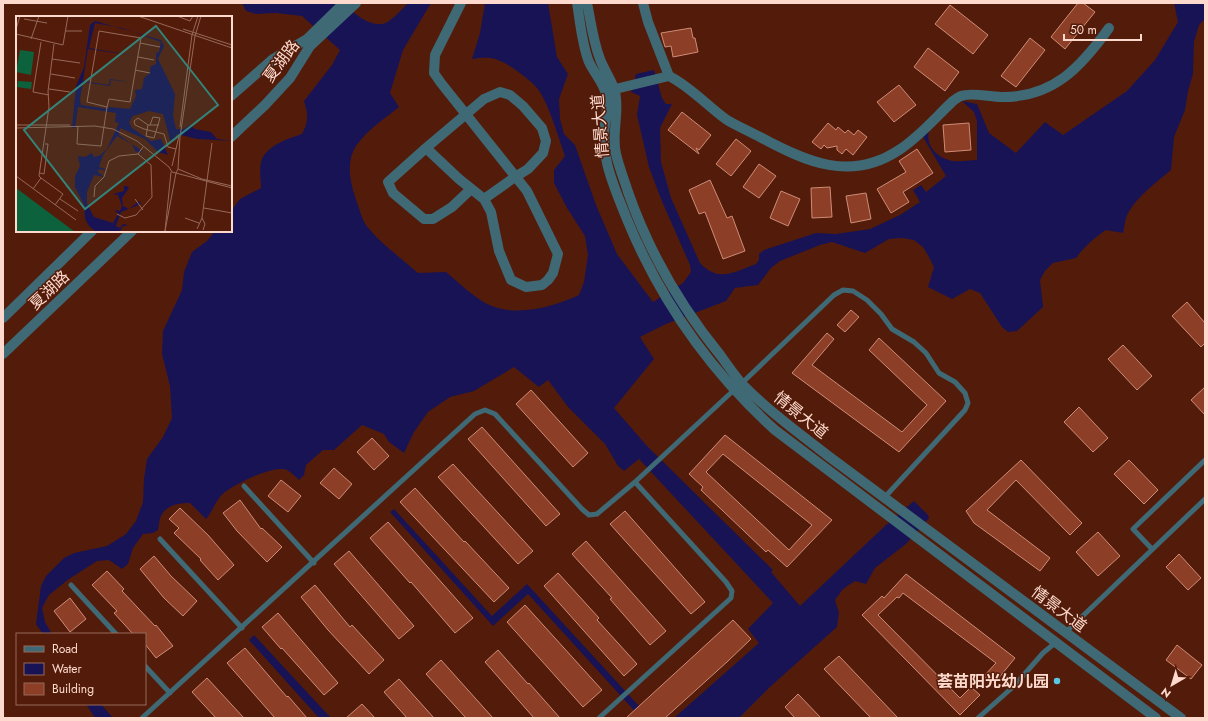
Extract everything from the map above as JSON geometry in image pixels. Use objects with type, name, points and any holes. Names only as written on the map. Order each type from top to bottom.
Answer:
[{"type":"street","points":[[426,148],[484,199],[491,212],[499,251],[511,280],[526,287],[542,285],[548,280],[553,273],[558,254],[527,191],[434,73],[435,55],[460,3]]},
{"type":"street","name":"情景大道","points":[[577,3],[589,61],[610,91]]},
{"type":"street","name":"情景大道","points":[[587,3],[594,43],[610,91],[604,133],[604,148],[607,165],[619,200],[633,234],[666,287],[742,383],[786,424],[1181,718]]},
{"type":"street","points":[[643,3],[665,77]]},
{"type":"street","name":"夏湖路","points":[[232,95],[273,58],[315,36],[351,4]]},
{"type":"street","points":[[610,91],[665,77],[681,82],[728,120],[787,152],[818,163],[840,167],[862,166],[882,160],[900,150],[911,142],[953,101],[961,96],[970,94],[1017,97],[1039,92],[1055,84],[1069,75],[1083,62],[1109,28]]},
{"type":"street","name":"夏湖路","points":[[232,136],[265,105],[290,78],[315,36]]},
{"type":"street","points":[[471,189],[452,207],[433,219],[424,220],[393,193],[388,182],[484,99],[500,92],[510,95],[542,128],[546,141],[542,153],[528,169],[484,199]]},
{"type":"street","name":"夏湖路","points":[[3,318],[91,232]]},
{"type":"street","name":"夏湖路","points":[[3,354],[131,232]]},
{"type":"street","name":"情景大道","points":[[666,287],[687,331],[734,390],[750,408],[775,430],[1156,718]]},
{"type":"street","points":[[980,586],[988,575]]},
{"type":"street","points":[[1055,642],[1066,632]]},
{"type":"lane","points":[[142,718],[314,563],[475,414],[485,410],[495,414],[582,509],[589,515],[597,514],[666,454],[834,295],[844,290],[853,291],[867,300],[882,314],[892,329],[914,342],[926,353],[939,373],[955,382],[965,392],[968,403],[965,410],[886,499]]},
{"type":"lane","points":[[1152,548],[1133,529],[1205,460]]},
{"type":"lane","points":[[599,718],[731,598],[732,591],[726,582],[635,482]]},
{"type":"lane","points":[[244,486],[314,563]]},
{"type":"lane","points":[[1066,632],[1152,548],[1205,499]]},
{"type":"lane","points":[[160,538],[242,628]]},
{"type":"lane","points":[[71,585],[115,633]]},
{"type":"lane","points":[[978,718],[1014,686],[1043,653],[1055,642]]},
{"type":"lane","points":[[146,667],[170,693]]},
{"type":"water","points":[[242,3],[342,3],[364,20],[370,23],[383,24],[397,15],[408,3],[431,3],[403,50],[390,93],[399,107],[365,135],[352,153],[350,161],[350,177],[354,193],[364,222],[368,228],[387,247],[418,273],[446,272],[482,301],[505,309],[518,310],[530,310],[556,304],[579,295],[584,282],[588,255],[585,236],[567,208],[554,183],[554,170],[565,156],[553,120],[541,94],[528,80],[503,62],[489,58],[472,59],[480,33],[485,3],[548,3],[557,57],[568,74],[559,99],[560,119],[564,134],[575,145],[596,205],[617,254],[653,302],[683,283],[691,272],[690,265],[661,199],[649,167],[637,115],[640,96],[631,92],[636,74],[654,70],[662,98],[666,104],[672,104],[660,128],[661,162],[671,198],[700,263],[714,273],[727,274],[756,264],[759,260],[759,254],[764,250],[816,233],[836,234],[870,229],[900,215],[920,202],[913,190],[921,185],[926,192],[946,176],[923,137],[930,129],[928,139],[932,148],[939,155],[955,161],[977,160],[977,121],[974,112],[962,101],[977,104],[989,133],[1016,153],[1045,122],[1063,135],[1127,91],[1155,60],[1178,22],[1174,3],[1205,3],[1205,19],[1199,25],[1194,42],[1193,74],[1185,110],[1174,137],[1171,170],[1146,191],[1134,204],[1126,218],[1123,233],[1106,230],[1090,242],[1076,258],[1053,263],[1045,271],[1040,280],[1043,307],[1017,331],[1008,332],[1002,327],[980,293],[970,289],[952,299],[928,287],[934,267],[929,257],[923,247],[914,240],[902,238],[889,239],[865,253],[832,242],[820,245],[780,261],[771,268],[758,285],[735,288],[726,301],[666,324],[640,337],[654,359],[614,408],[647,446],[773,570],[771,572],[800,606],[885,526],[914,501],[928,515],[929,518],[906,544],[875,568],[866,584],[855,581],[843,589],[835,600],[839,613],[837,627],[771,686],[739,718],[674,718],[759,643],[748,629],[773,603],[639,459],[624,471],[618,466],[605,444],[568,407],[548,380],[539,387],[514,367],[474,391],[450,397],[428,412],[414,432],[404,453],[389,442],[384,434],[362,425],[334,450],[323,450],[306,465],[304,475],[299,480],[289,471],[281,469],[265,472],[255,476],[237,484],[225,492],[219,498],[206,519],[190,503],[182,503],[169,507],[161,516],[158,530],[153,533],[143,534],[133,548],[128,564],[122,569],[109,560],[97,561],[69,579],[49,595],[42,608],[45,622],[51,633],[42,633],[36,624],[41,586],[46,576],[64,558],[74,553],[107,546],[126,534],[136,521],[143,502],[147,459],[163,437],[172,418],[170,386],[162,354],[163,331],[182,290],[184,272],[192,252],[207,241],[214,232],[232,232],[232,210],[240,199],[261,188],[261,162],[268,151],[272,147],[290,138],[302,134],[307,118],[304,101],[332,65],[340,50],[302,16],[276,13],[256,14],[246,11]]},
{"type":"water","points":[[394,509],[492,616],[527,584],[650,718],[641,718],[528,594],[493,626],[390,512]]},
{"type":"water","points":[[254,635],[331,718],[319,718],[249,640]]},
{"type":"water","points":[[87,705],[102,705],[113,718],[95,718]]},
{"type":"building","points":[[1078,3],[1083,3],[1095,12],[1065,49],[1051,37]]},
{"type":"building","points":[[950,5],[988,35],[973,54],[935,24]]},
{"type":"building","points":[[691,28],[698,52],[673,57],[671,46],[665,47],[661,33]]},
{"type":"building","points":[[1030,38],[1045,50],[1016,87],[1001,76]]},
{"type":"building","points":[[928,48],[959,72],[945,91],[914,67]]},
{"type":"building","points":[[899,85],[916,105],[894,122],[877,102]]},
{"type":"building","points":[[682,112],[711,135],[699,150],[696,148],[699,154],[668,130]]},
{"type":"building","points":[[828,123],[836,130],[838,127],[845,133],[848,130],[854,135],[858,130],[867,137],[853,155],[846,149],[842,154],[837,150],[837,146],[827,148],[824,145],[821,149],[812,142]]},
{"type":"building","points":[[969,123],[971,150],[945,152],[943,125]]},
{"type":"building","points":[[736,139],[751,151],[731,176],[716,164]]},
{"type":"building","points":[[917,149],[933,173],[903,192],[909,202],[891,213],[877,189],[906,172],[899,161]]},
{"type":"building","points":[[759,164],[776,176],[759,198],[743,187]]},
{"type":"building","points":[[710,180],[727,218],[732,216],[745,251],[723,259],[705,212],[699,214],[689,190]]},
{"type":"building","points":[[830,187],[832,217],[812,218],[811,188]]},
{"type":"building","points":[[781,191],[800,199],[788,226],[770,218]]},
{"type":"building","points":[[866,193],[871,219],[851,223],[846,196]]},
{"type":"building","points":[[1187,302],[1205,323],[1205,343],[1201,347],[1172,316]]},
{"type":"building","points":[[851,310],[859,317],[845,332],[837,325]]},
{"type":"building","points":[[827,333],[834,339],[812,365],[902,432],[927,405],[869,350],[879,338],[946,401],[899,452],[792,373]]},
{"type":"building","points":[[1123,345],[1152,376],[1137,390],[1108,359]]},
{"type":"building","points":[[1205,387],[1205,415],[1191,400]]},
{"type":"building","points":[[531,390],[588,453],[573,467],[516,404]]},
{"type":"building","points":[[1079,407],[1108,438],[1093,452],[1064,422]]},
{"type":"building","points":[[482,427],[560,514],[546,526],[468,439]]},
{"type":"building","points":[[725,435],[832,520],[787,567],[768,550],[766,552],[701,490],[703,487],[689,474]],"holes":[[[723,454],[812,525],[789,550],[706,472]]]},
{"type":"building","points":[[372,438],[389,456],[374,470],[357,452]]},
{"type":"building","points":[[1021,460],[1082,523],[1070,535],[1016,480],[987,510],[1050,558],[1040,571],[974,523],[966,511]]},
{"type":"building","points":[[1129,460],[1158,490],[1144,504],[1114,474]]},
{"type":"building","points":[[453,464],[533,551],[518,564],[438,477]]},
{"type":"building","points":[[334,468],[352,484],[339,499],[320,483]]},
{"type":"building","points":[[281,480],[301,496],[288,512],[268,496]]},
{"type":"building","points":[[415,488],[464,542],[465,541],[509,588],[494,602],[400,502]]},
{"type":"building","points":[[240,500],[261,529],[262,528],[282,547],[267,562],[237,531],[223,513]]},
{"type":"building","points":[[180,508],[208,535],[234,565],[218,580],[200,560],[201,559],[174,533],[179,528],[169,519]]},
{"type":"building","points":[[625,511],[705,602],[691,614],[610,524]]},
{"type":"building","points":[[388,522],[473,618],[455,633],[411,582],[410,583],[370,538]]},
{"type":"building","points":[[1098,532],[1120,556],[1098,576],[1076,552]]},
{"type":"building","points":[[586,541],[666,631],[650,645],[610,599],[612,598],[572,554]]},
{"type":"building","points":[[349,551],[414,626],[399,639],[334,564]]},
{"type":"building","points":[[1179,554],[1201,578],[1188,590],[1166,567]]},
{"type":"building","points":[[154,556],[171,576],[197,601],[183,616],[164,598],[140,569]]},
{"type":"building","points":[[107,571],[124,589],[122,591],[155,626],[156,625],[173,646],[156,658],[146,645],[146,633],[132,633],[114,613],[117,611],[92,585]]},
{"type":"building","points":[[558,573],[599,618],[597,620],[637,664],[624,676],[544,586]]},
{"type":"building","points":[[906,574],[1015,658],[993,685],[984,676],[996,663],[903,593],[878,615],[960,698],[971,687],[980,695],[960,715],[862,615],[882,596],[884,598]]},
{"type":"building","points":[[315,585],[350,627],[352,625],[384,660],[369,674],[328,630],[301,597]]},
{"type":"building","points":[[70,598],[86,619],[70,632],[54,611]]},
{"type":"building","points":[[525,605],[602,690],[583,707],[507,622]]},
{"type":"building","points":[[278,613],[338,683],[324,695],[262,627]]},
{"type":"building","points":[[733,620],[751,639],[728,661],[665,718],[626,718]]},
{"type":"building","points":[[1177,645],[1202,665],[1191,679],[1166,660]]},
{"type":"building","points":[[245,648],[307,718],[275,718],[227,663]]},
{"type":"building","points":[[498,650],[560,718],[534,718],[485,662]]},
{"type":"building","points":[[839,656],[898,718],[871,718],[824,669]]},
{"type":"building","points":[[441,660],[493,718],[466,718],[426,674]]},
{"type":"building","points":[[207,678],[244,718],[216,718],[192,692]]},
{"type":"building","points":[[399,679],[434,718],[407,718],[384,692]]},
{"type":"building","points":[[798,694],[821,718],[795,718],[785,707]]},
{"type":"building","points":[[362,704],[375,718],[346,718]]},
{"type":"place","name":"荟苗阳光幼儿园","points":[[1057,681]]}]
